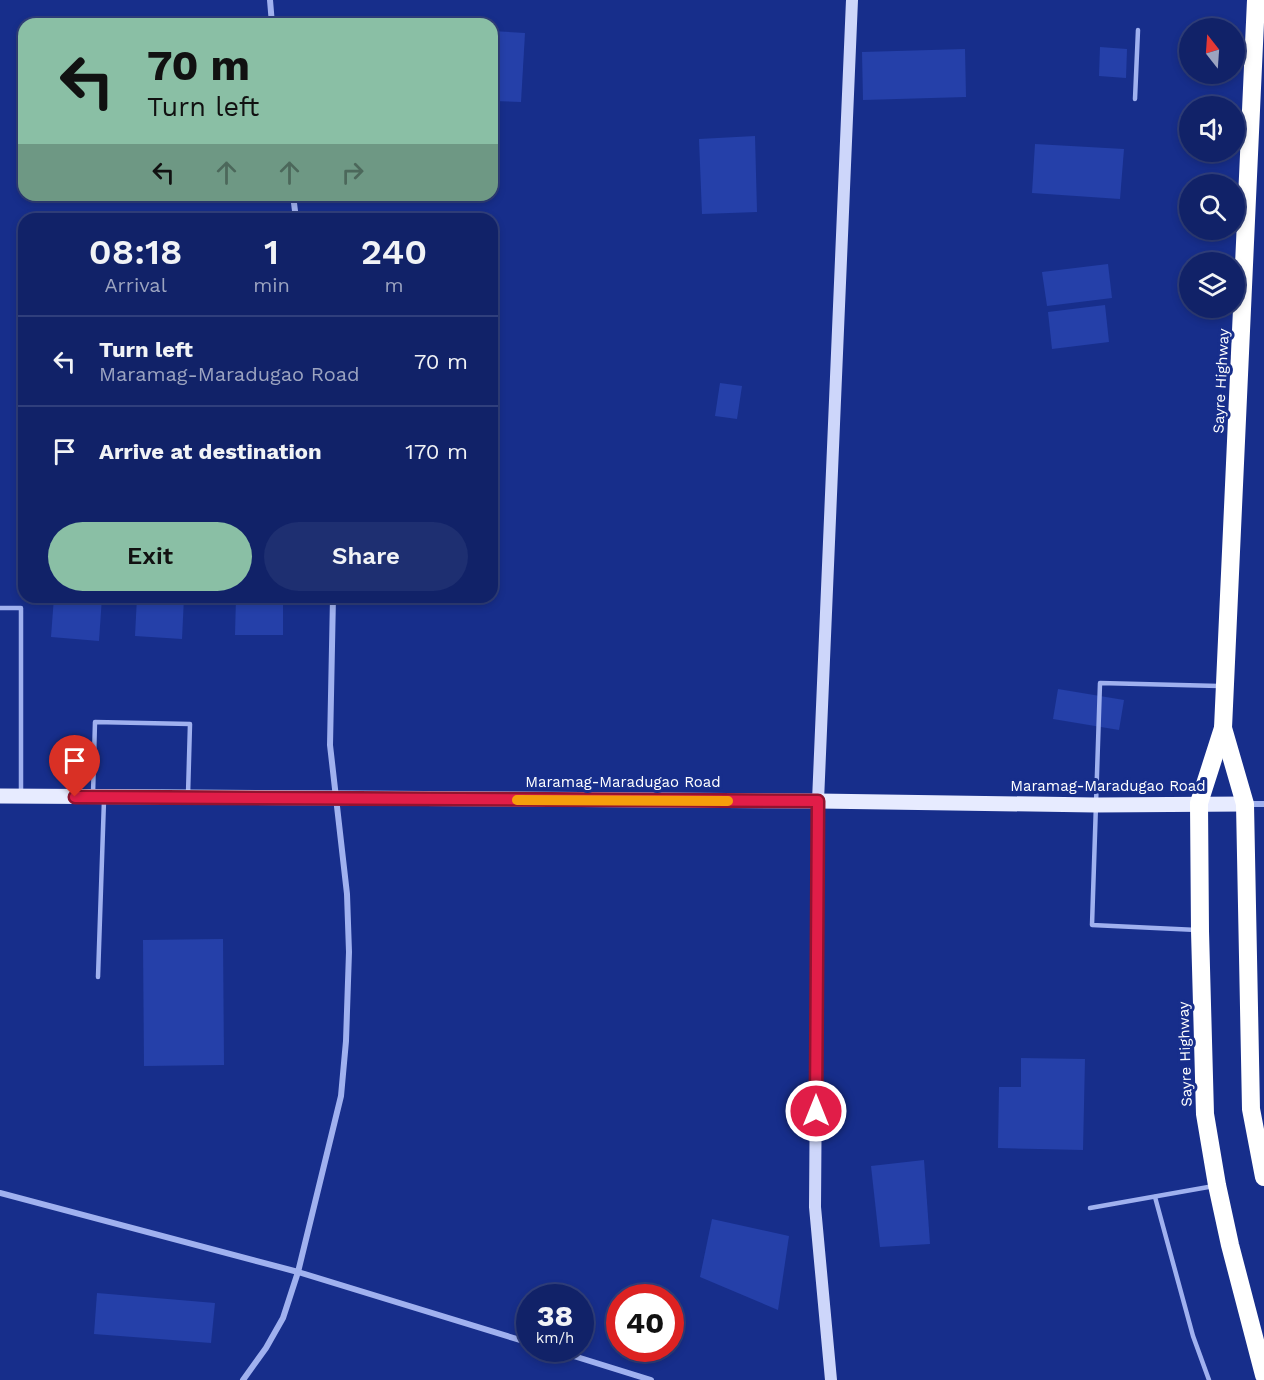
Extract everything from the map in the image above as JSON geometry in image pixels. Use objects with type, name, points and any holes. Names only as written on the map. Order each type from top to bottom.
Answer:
[{"type":"highway","name":"Sayre Highway","points":[[1256,0],[1223,728],[1199,804],[1205,1114],[1230,1245],[1264,1375]]},
{"type":"highway","name":"Sayre Highway","points":[[1223,728],[1245,804],[1251,1108],[1264,1177]]},
{"type":"main road","name":"Maramag-Maradugao Road","points":[[0,796],[1095,805],[1245,804]]},
{"type":"street","points":[[270,0],[272,18]]},
{"type":"street","points":[[831,1380],[815,1207],[818,801],[852,0]]},
{"type":"street","points":[[243,1380],[283,1318],[298,1272],[341,1096],[346,1041],[349,952],[347,894],[330,745],[333,603]]},
{"type":"street","points":[[1245,804],[1264,804]]},
{"type":"street","points":[[0,1193],[298,1272],[516,1339]]},
{"type":"street","points":[[594,1362],[651,1380]]},
{"type":"lane","points":[[1135,99],[1138,30]]},
{"type":"lane","points":[[0,608],[21,608],[21,796]]},
{"type":"lane","points":[[1200,931],[1092,925],[1100,683],[1225,686]]},
{"type":"lane","points":[[98,977],[99,797],[95,722],[190,724],[188,797]]},
{"type":"lane","points":[[1090,1208],[1217,1185]]},
{"type":"lane","points":[[1155,1197],[1193,1336],[1209,1380]]},
{"type":"building","points":[[498,31],[525,33],[521,102],[498,101]]},
{"type":"building","points":[[1100,47],[1127,49],[1126,78],[1099,76]]},
{"type":"building","points":[[965,49],[966,97],[863,100],[862,52]]},
{"type":"building","points":[[755,136],[757,212],[702,214],[699,139]]},
{"type":"building","points":[[1035,144],[1124,149],[1120,199],[1032,193]]},
{"type":"building","points":[[1108,264],[1112,298],[1047,306],[1042,272]]},
{"type":"building","points":[[1105,305],[1109,342],[1052,349],[1048,312]]},
{"type":"building","points":[[720,383],[742,386],[737,419],[715,416]]},
{"type":"building","points":[[54,603],[102,603],[99,641],[51,637]]},
{"type":"building","points":[[137,603],[184,603],[182,639],[135,636]]},
{"type":"building","points":[[236,603],[283,603],[283,635],[235,635]]},
{"type":"building","points":[[1058,689],[1124,700],[1119,730],[1053,719]]},
{"type":"building","points":[[223,939],[224,1065],[144,1066],[143,940]]},
{"type":"building","points":[[1021,1058],[1085,1059],[1083,1150],[998,1148],[999,1087],[1021,1087]]},
{"type":"building","points":[[924,1160],[930,1244],[880,1247],[871,1166]]},
{"type":"building","points":[[712,1219],[789,1236],[778,1310],[700,1277]]},
{"type":"building","points":[[97,1293],[215,1303],[211,1343],[94,1334]]},
{"type":"slow traffic","points":[[517,800],[728,801]]},
{"type":"route","points":[[75,797],[818,801],[816,1111]]}]
